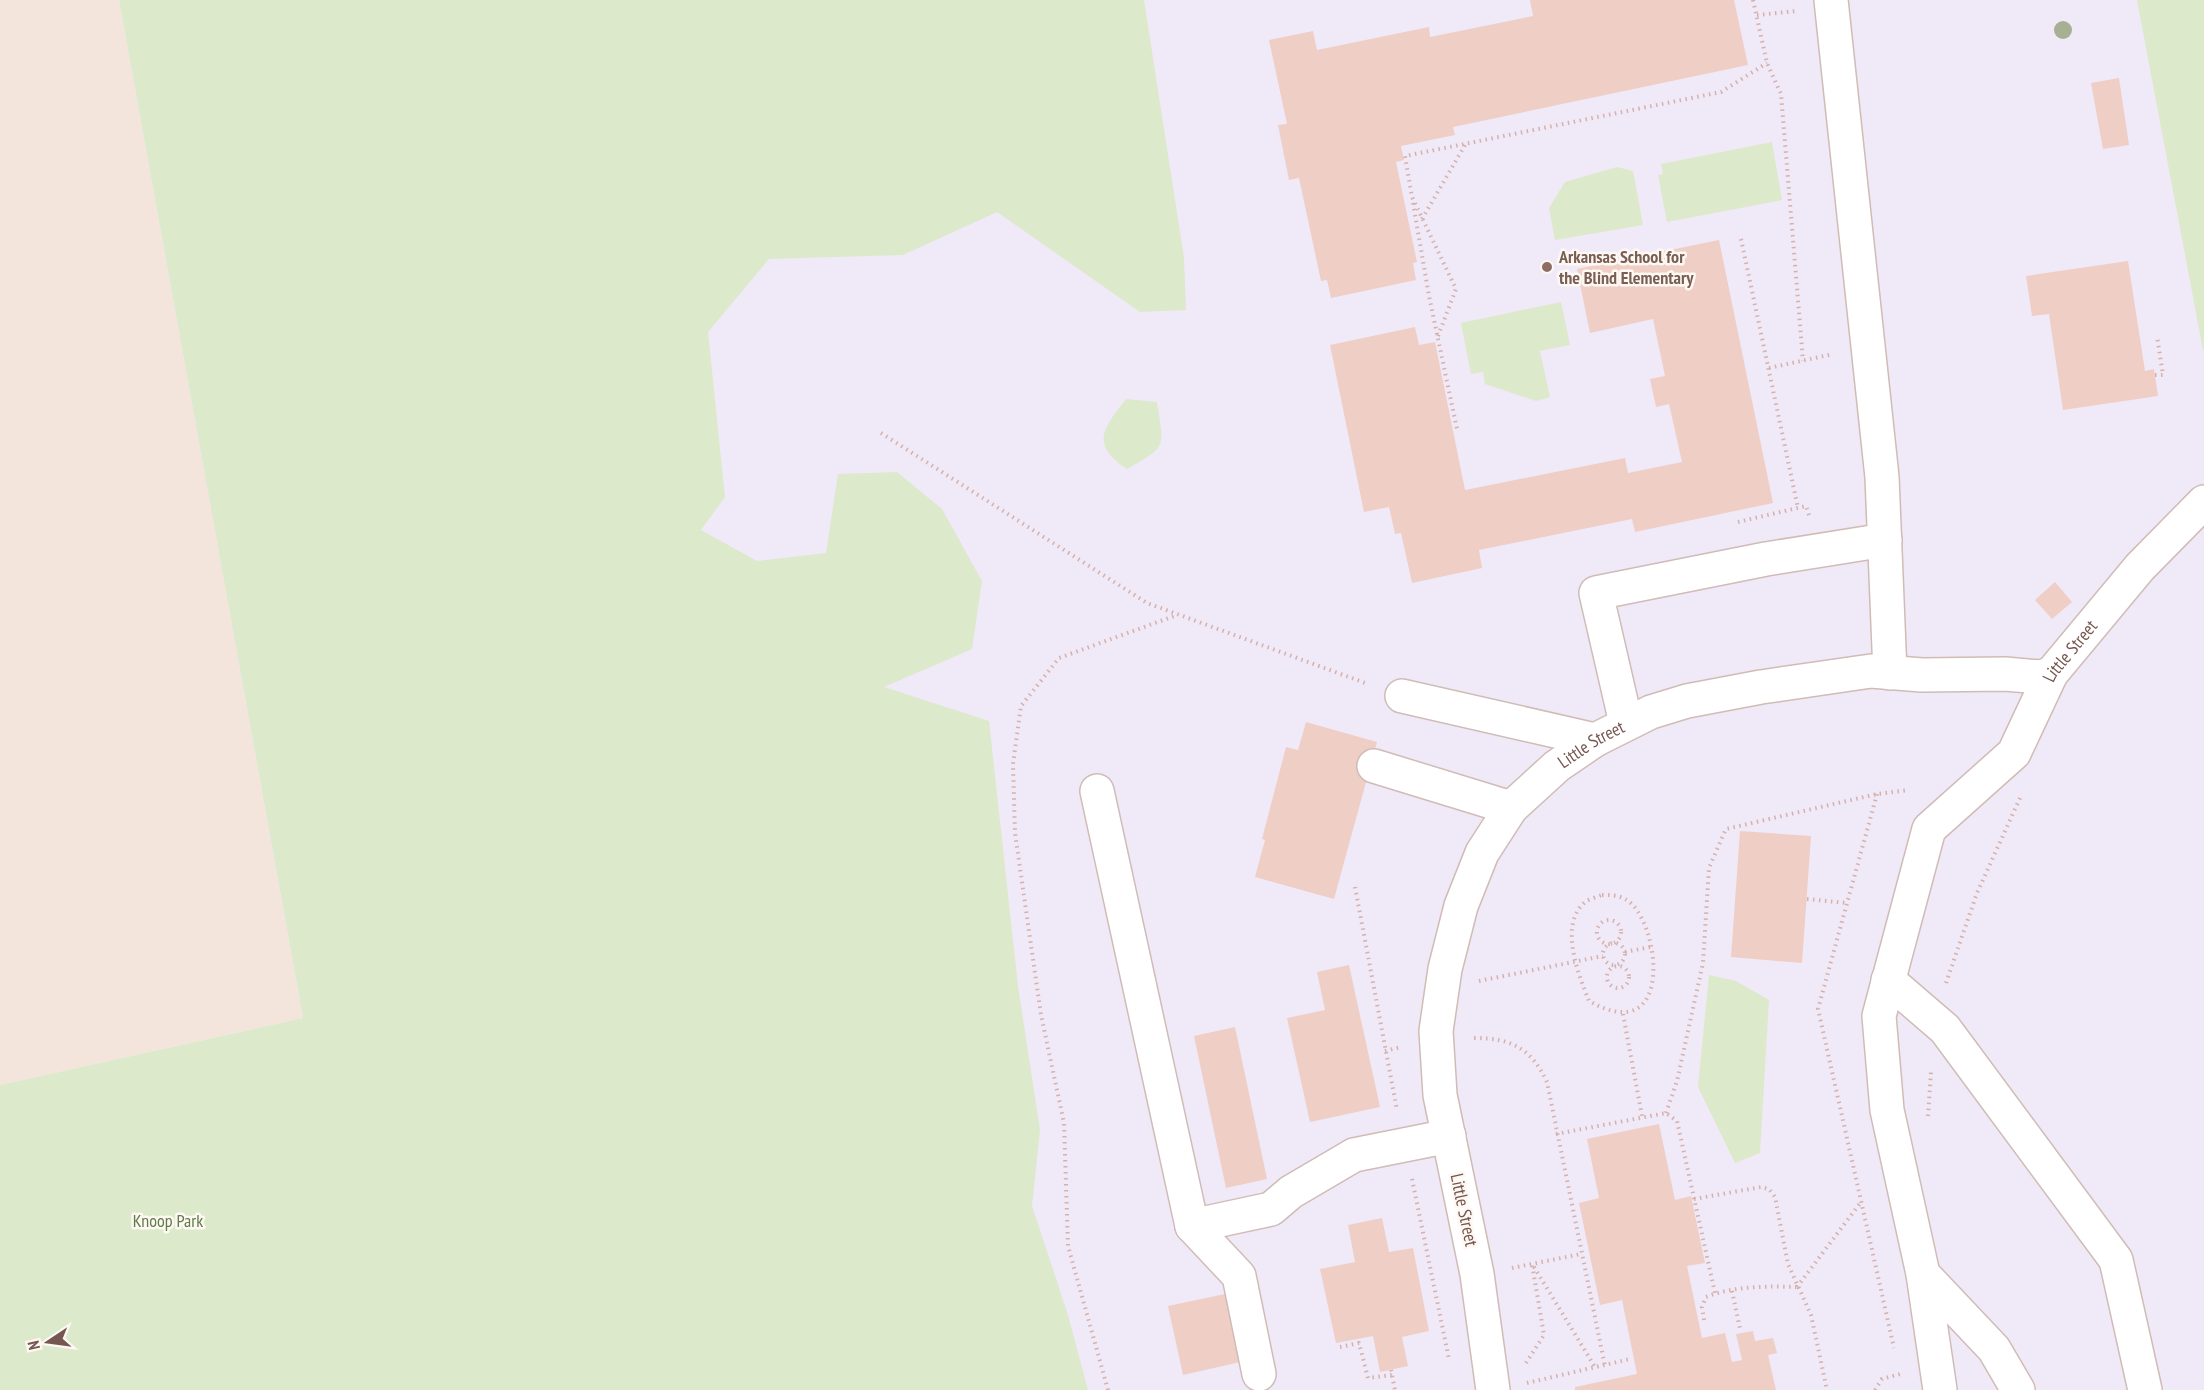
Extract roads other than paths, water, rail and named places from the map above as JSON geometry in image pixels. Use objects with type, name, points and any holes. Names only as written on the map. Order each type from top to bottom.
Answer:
[{"type":"lane","points":[[1832,0],[1882,477],[1890,672]]},
{"type":"lane","name":"Little Street","points":[[1502,1388],[1440,1095],[1436,1042],[1445,969],[1461,906],[1482,853],[1511,808],[1557,766],[1595,740],[1626,723],[1688,701],[1871,670],[2040,677],[2051,674],[2140,567],[2204,502]]},
{"type":"lane","points":[[1626,723],[1596,593],[1766,559],[1885,540]]},
{"type":"lane","points":[[1940,1390],[1923,1274],[1887,1110],[1879,1016],[1929,829],[2014,753],[2051,674]]},
{"type":"lane","points":[[1402,696],[1595,740]]},
{"type":"lane","points":[[1374,766],[1511,808]]},
{"type":"lane","points":[[1097,791],[1192,1226],[1239,1276],[1258,1374]]},
{"type":"lane","points":[[1888,980],[1945,1029],[2116,1260],[2145,1390]]},
{"type":"lane","points":[[1192,1226],[1271,1209],[1291,1192],[1354,1155],[1449,1136]]},
{"type":"lane","points":[[1923,1274],[1994,1349],[2018,1390]]},
{"type":"place","name":"Arkansas School for the Blind Elementary","points":[[1547,267]]},
{"type":"park label","name":"Knoop Park","points":[[168,1221]]}]
